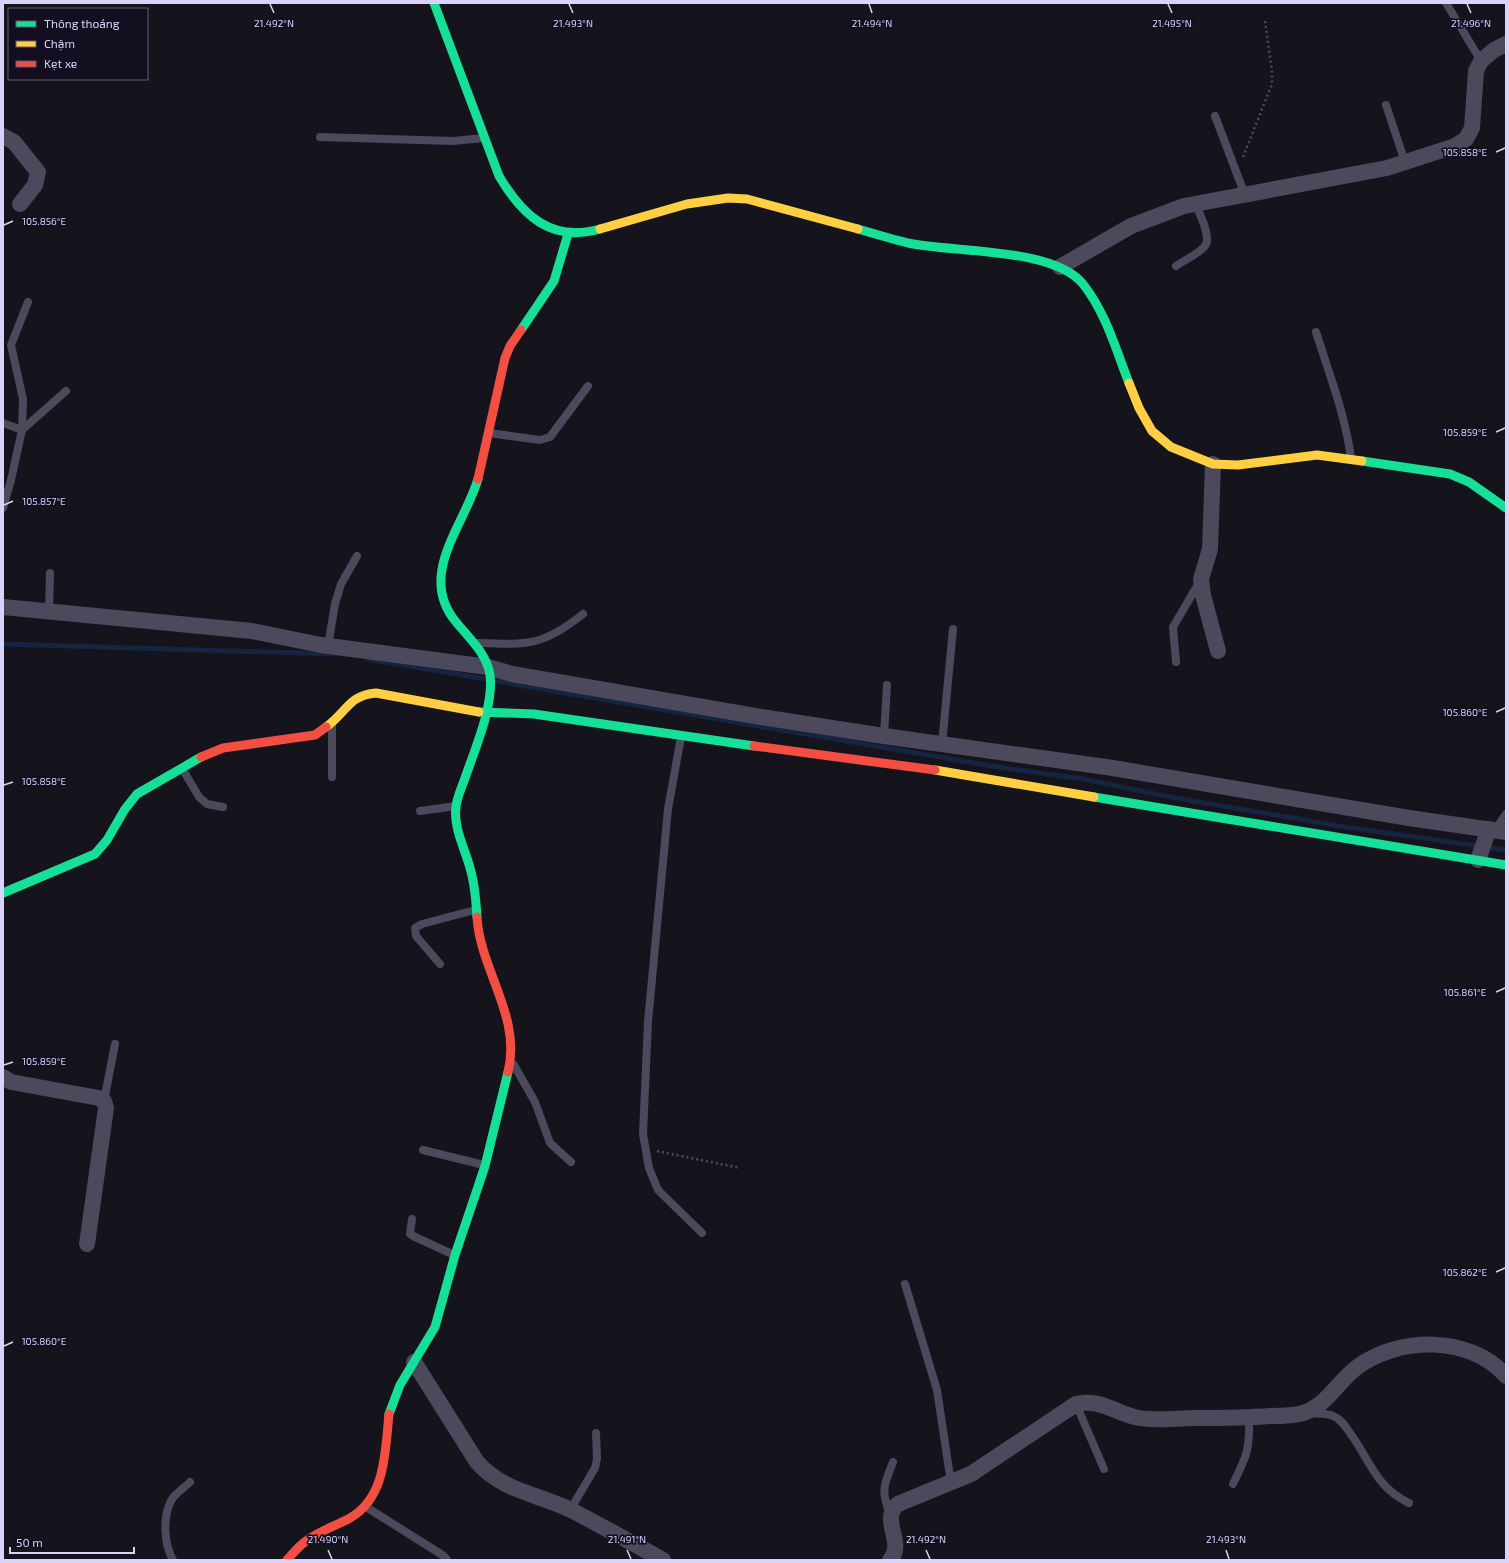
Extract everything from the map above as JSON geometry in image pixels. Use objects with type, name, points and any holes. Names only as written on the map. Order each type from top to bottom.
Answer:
[{"type":"street","points":[[434,3],[499,176],[510,196],[526,214],[542,224],[568,234],[587,233],[706,199],[728,197],[747,199],[909,243],[1036,259],[1060,267],[1082,283],[1099,307],[1139,408],[1152,431],[1171,447],[1213,464],[1238,465],[1317,455],[1460,477],[1506,508]]},
{"type":"street","points":[[1060,267],[1131,226],[1163,213],[1195,203],[1369,172],[1455,146],[1466,139],[1472,128],[1476,71],[1481,61],[1494,50],[1506,44]]},
{"type":"street","points":[[3,136],[14,142],[38,172],[35,185],[20,204]]},
{"type":"street","points":[[287,1560],[307,1540],[351,1517],[366,1506],[375,1492],[382,1474],[390,1409],[394,1396],[435,1327],[455,1255],[485,1166],[511,1061],[513,1046],[510,1028],[481,944],[475,910],[474,886],[456,817],[456,806],[489,704],[489,671],[484,655],[476,643],[448,615],[441,597],[440,579],[443,563],[474,490],[505,358],[510,346],[554,281],[568,234]]},
{"type":"street","points":[[1213,464],[1210,549],[1201,578],[1202,595],[1218,651]]},
{"type":"street","points":[[3,607],[252,631],[318,645],[512,674],[884,736],[1113,768],[1409,818],[1497,831],[1478,860]]},
{"type":"street","points":[[3,893],[95,854],[104,846],[128,803],[137,794],[207,754],[223,748],[315,735],[332,723],[356,698],[365,694],[376,692],[485,713],[534,714],[681,736],[951,772],[1256,825],[1506,864]]},
{"type":"street","points":[[3,1077],[11,1082],[100,1098],[104,1101],[106,1108],[86,1244]]},
{"type":"street","points":[[890,1560],[895,1550],[890,1516],[892,1508],[898,1504],[971,1474],[1076,1404],[1096,1402],[1140,1418],[1249,1418],[1304,1413],[1316,1407],[1356,1368],[1374,1357],[1404,1347],[1434,1344],[1460,1348],[1486,1359],[1506,1376]]},
{"type":"street","points":[[414,1362],[477,1462],[487,1474],[500,1482],[570,1510],[662,1560]]},
{"type":"lane","points":[[1446,3],[1481,61]]},
{"type":"lane","points":[[1386,104],[1405,162]]},
{"type":"lane","points":[[1215,116],[1238,172],[1245,195]]},
{"type":"lane","points":[[320,137],[453,141],[485,138]]},
{"type":"lane","points":[[1176,266],[1205,246],[1207,239],[1205,228],[1195,203]]},
{"type":"lane","points":[[3,508],[22,430],[23,399],[11,345],[28,302]]},
{"type":"lane","points":[[1316,332],[1340,405],[1348,437],[1351,460]]},
{"type":"lane","points":[[488,432],[540,440],[550,437],[588,386]]},
{"type":"lane","points":[[22,430],[66,391]]},
{"type":"lane","points":[[3,423],[22,430]]},
{"type":"lane","points":[[318,645],[335,604],[341,584],[357,556]]},
{"type":"lane","points":[[49,611],[50,573]]},
{"type":"lane","points":[[1176,662],[1173,626],[1201,578]]},
{"type":"lane","points":[[476,643],[515,644],[535,642],[562,631],[583,614]]},
{"type":"lane","points":[[942,744],[953,629]]},
{"type":"lane","points":[[884,736],[887,685]]},
{"type":"lane","points":[[332,723],[332,777]]},
{"type":"lane","points":[[681,736],[668,809],[648,1022],[644,1134],[649,1168],[658,1190],[702,1233]]},
{"type":"lane","points":[[182,769],[199,797],[207,804],[223,807]]},
{"type":"lane","points":[[420,811],[456,806]]},
{"type":"lane","points":[[1497,831],[1506,814]]},
{"type":"lane","points":[[440,964],[416,936],[415,928],[422,924],[475,910]]},
{"type":"lane","points":[[104,1101],[115,1044]]},
{"type":"lane","points":[[511,1061],[535,1102],[550,1143],[571,1162]]},
{"type":"lane","points":[[423,1150],[485,1166]]},
{"type":"lane","points":[[412,1219],[410,1234],[455,1255]]},
{"type":"lane","points":[[905,1284],[937,1390],[952,1483]]},
{"type":"lane","points":[[1076,1404],[1104,1469]]},
{"type":"lane","points":[[1304,1413],[1332,1415],[1341,1420],[1354,1438],[1376,1477],[1387,1490],[1396,1497],[1409,1503]]},
{"type":"lane","points":[[1233,1484],[1247,1455],[1250,1444],[1249,1418]]},
{"type":"lane","points":[[570,1510],[595,1468],[597,1459],[596,1433]]},
{"type":"lane","points":[[890,1516],[884,1497],[884,1486],[893,1462]]},
{"type":"lane","points":[[173,1560],[165,1533],[167,1514],[172,1499],[190,1482]]},
{"type":"lane","points":[[366,1506],[444,1556],[446,1560]]},
{"type":"path","points":[[1238,172],[1272,84],[1272,72],[1265,21]]},
{"type":"path","points":[[645,1148],[740,1168]]},
{"type":"waterway","points":[[3,644],[333,654]]},
{"type":"waterway","points":[[367,659],[485,679]]},
{"type":"waterway","points":[[495,681],[998,767],[1083,779],[1170,797],[1345,827],[1506,850]]},
{"type":"traffic: fast","points":[[434,3],[499,176],[508,190],[528,214],[553,229],[567,232],[583,232],[600,229]]},
{"type":"traffic: fast","points":[[858,229],[908,243],[1027,257],[1049,263],[1069,272],[1083,284],[1098,307],[1110,332],[1129,383]]},
{"type":"traffic: fast","points":[[521,330],[554,281],[568,234]]},
{"type":"traffic: fast","points":[[1362,461],[1450,474],[1469,482],[1506,508]]},
{"type":"traffic: fast","points":[[477,917],[473,880],[460,838],[456,815],[458,796],[483,727],[489,700],[490,675],[481,653],[456,622],[445,604],[441,586],[442,568],[447,550],[478,479]]},
{"type":"traffic: fast","points":[[479,712],[534,714],[754,746]]},
{"type":"traffic: fast","points":[[3,893],[95,854],[107,840],[125,809],[137,794],[201,757]]},
{"type":"traffic: fast","points":[[1094,797],[1506,865]]},
{"type":"traffic: fast","points":[[389,1414],[400,1385],[435,1327],[455,1255],[485,1166],[508,1072]]},
{"type":"traffic: slow","points":[[600,229],[687,204],[728,198],[747,199],[858,229]]},
{"type":"traffic: slow","points":[[1129,383],[1139,408],[1152,431],[1171,447],[1213,464],[1238,465],[1317,455],[1362,461]]},
{"type":"traffic: slow","points":[[326,727],[354,701],[367,694],[376,693],[479,712]]},
{"type":"traffic: slow","points":[[935,770],[1094,797]]},
{"type":"traffic: jam","points":[[478,479],[505,358],[510,346],[521,330]]},
{"type":"traffic: jam","points":[[201,757],[223,748],[315,735],[326,727]]},
{"type":"traffic: jam","points":[[754,746],[935,770]]},
{"type":"traffic: jam","points":[[477,917],[485,956],[499,994],[509,1032],[511,1052],[508,1072]]},
{"type":"traffic: jam","points":[[287,1560],[298,1547],[306,1541],[316,1534],[350,1518],[362,1509],[371,1498],[382,1472],[389,1414]]}]
